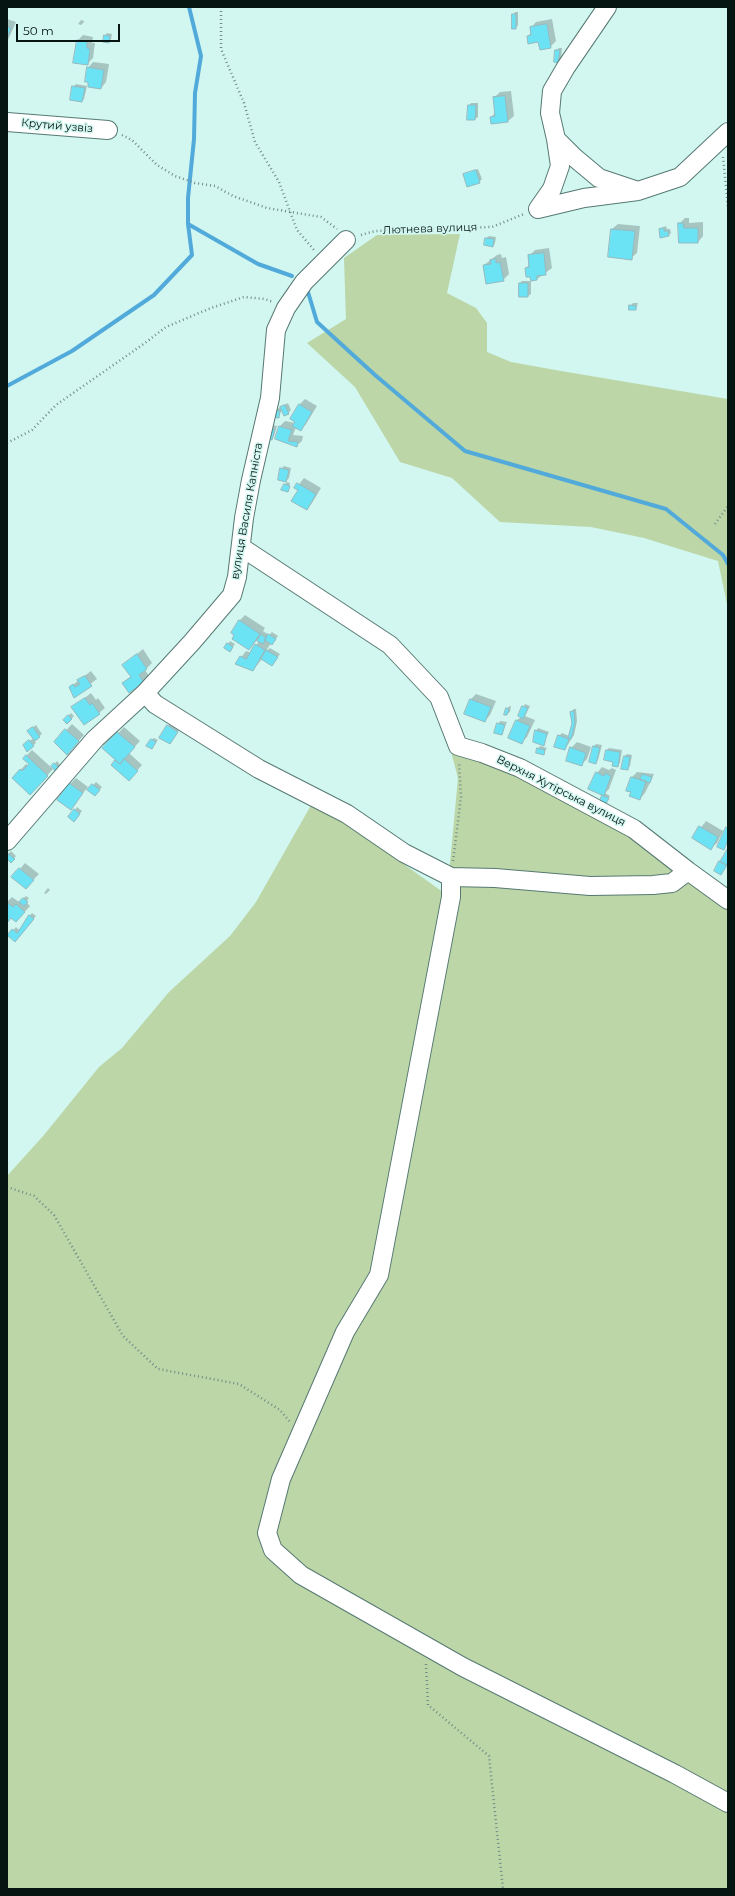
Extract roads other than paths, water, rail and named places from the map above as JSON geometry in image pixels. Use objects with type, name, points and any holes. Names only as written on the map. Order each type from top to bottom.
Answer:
[{"type":"street","points":[[608,7],[566,67],[552,91],[550,113],[560,166],[552,189],[538,209],[584,198],[638,191],[680,177],[726,138]]},
{"type":"street","name":"Крутий узвіз","points":[[7,122],[108,130]]},
{"type":"street","points":[[556,139],[575,158],[599,178],[638,191]]},
{"type":"street","name":"вулиця Василя Капніста","points":[[7,841],[95,739],[145,693],[192,642],[232,595],[237,577],[250,488],[270,398],[276,330],[286,308],[304,282],[346,240]]},
{"type":"street","name":"Верхня Хутірська вулиця","points":[[241,547],[390,646],[439,697],[458,746],[482,753],[520,768],[634,828],[688,871],[728,900]]},
{"type":"street","points":[[145,693],[155,704],[259,769],[347,814],[404,853],[451,877],[495,878],[590,886],[645,885],[672,883],[688,871]]},
{"type":"street","points":[[451,877],[451,898],[379,1275],[345,1332],[300,1435],[281,1480],[267,1533],[274,1550],[300,1575],[463,1667],[675,1774],[728,1803]]},
{"type":"waterway","points":[[7,386],[72,351],[154,295],[192,255],[188,224],[188,198],[194,139],[195,93],[201,56],[189,7]]},
{"type":"waterway","points":[[188,224],[258,264],[292,276]]},
{"type":"waterway","points":[[308,292],[317,322],[375,375],[465,451],[666,509],[723,555],[728,564]]}]
